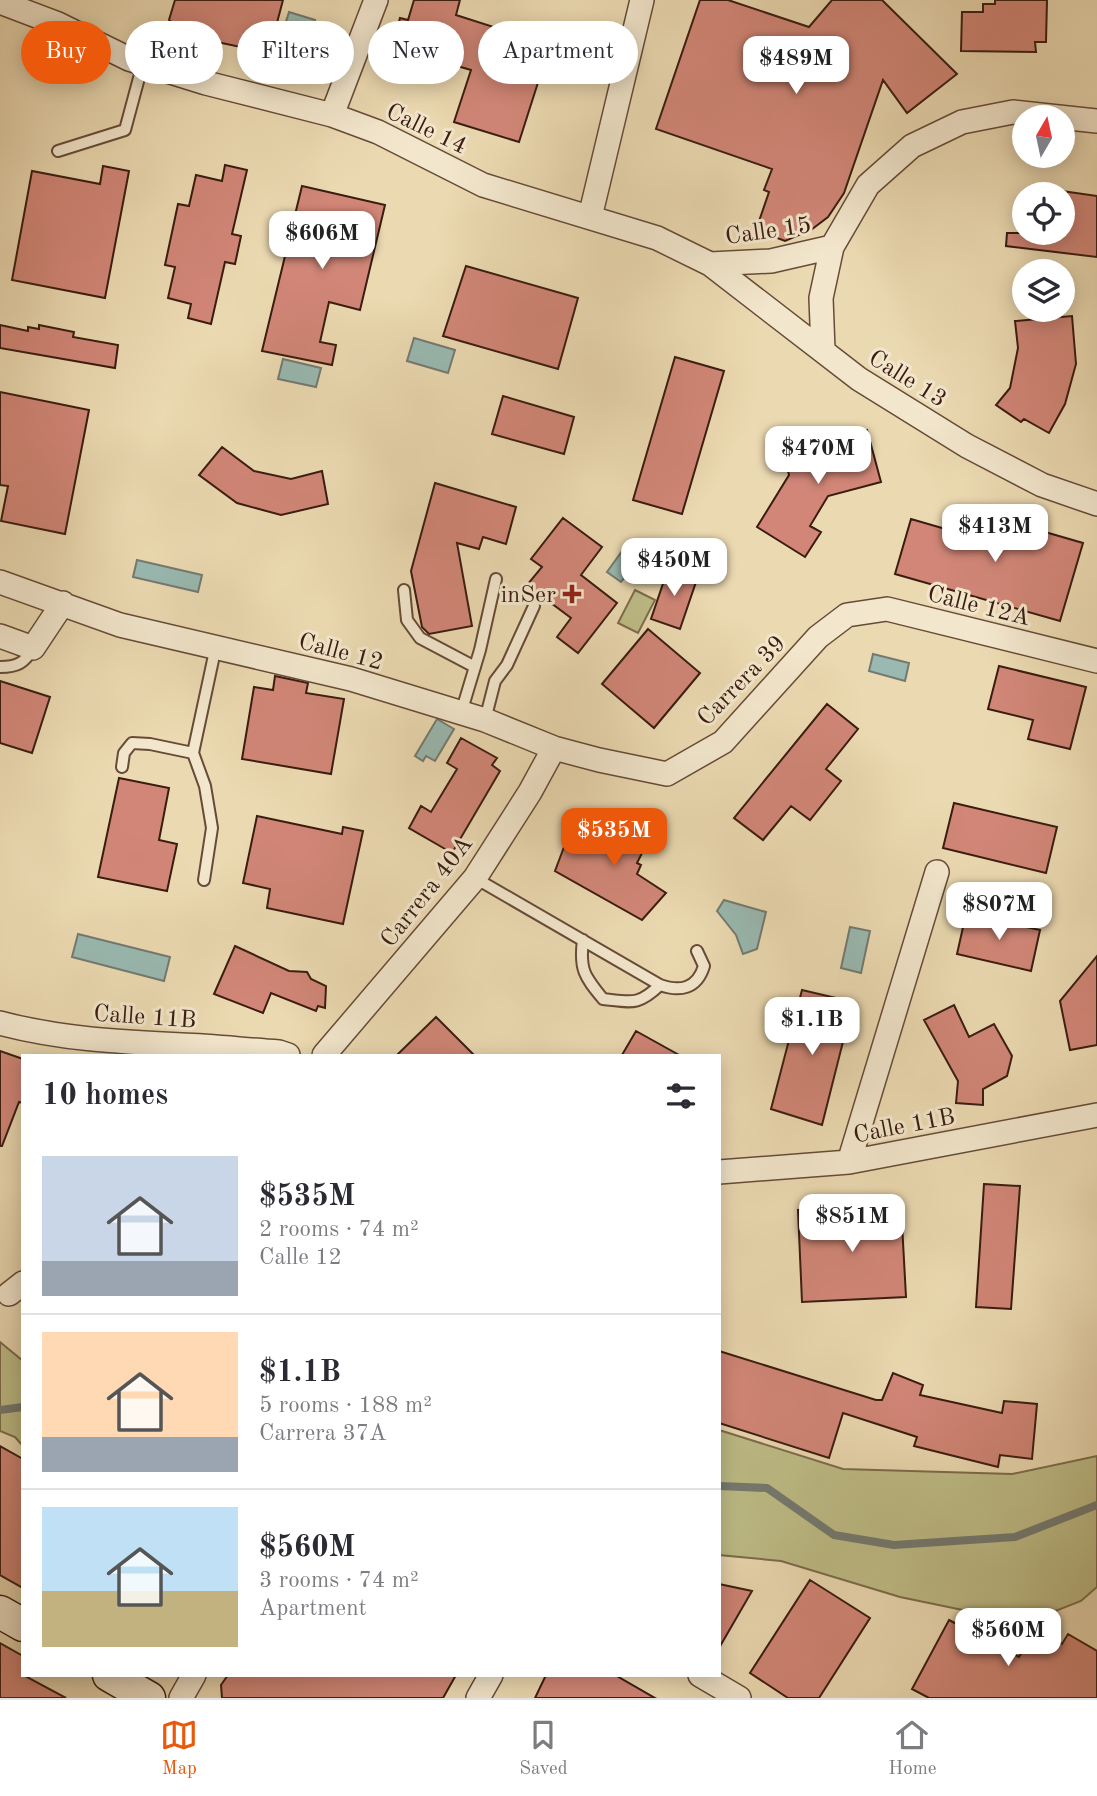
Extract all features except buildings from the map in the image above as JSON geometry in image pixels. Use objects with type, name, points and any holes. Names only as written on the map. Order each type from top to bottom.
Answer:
[{"type":"main road","points":[[0,1612],[21,1624]]},
{"type":"main road","points":[[112,1677],[149,1698]]},
{"type":"street","points":[[332,115],[376,0]]},
{"type":"street","points":[[590,217],[642,0]]},
{"type":"street","name":"Calle 14","points":[[13,4],[125,57]]},
{"type":"street","name":"Calle 14","points":[[210,84],[332,115],[378,132],[483,185],[657,238],[710,264]]},
{"type":"street","name":"Calle 15","points":[[823,350],[821,298],[832,247],[868,185],[912,146],[962,122],[1013,112],[1097,121]]},
{"type":"street","name":"Calle 15","points":[[710,264],[771,261],[832,247]]},
{"type":"street","name":"Calle 13","points":[[710,264],[859,379],[967,446],[1042,485],[1097,504]]},
{"type":"street","name":"Calle 12","points":[[0,582],[120,625],[351,679],[485,720],[554,748],[667,774]]},
{"type":"street","points":[[0,636],[33,648],[63,603]]},
{"type":"street","name":"Calle 12A","points":[[847,615],[887,609],[1097,661]]},
{"type":"street","name":"Carrera 39","points":[[667,774],[723,742],[818,637],[847,615]]},
{"type":"street","name":"Carrera 40A","points":[[325,1054],[475,878],[530,792],[554,748]]},
{"type":"street","points":[[849,1162],[937,872]]},
{"type":"street","name":"Calle 11B","points":[[0,1023],[98,1048],[185,1045],[285,1054]]},
{"type":"street","name":"Calle 11B","points":[[721,1172],[849,1162],[1097,1115]]},
{"type":"street","points":[[181,1698],[193,1677]]},
{"type":"street","points":[[478,1698],[490,1677]]},
{"type":"street","points":[[703,1677],[739,1698]]},
{"type":"lane","points":[[58,151],[125,130],[137,84]]},
{"type":"lane","points":[[461,713],[496,579]]},
{"type":"lane","points":[[404,590],[407,620],[420,638],[475,667]]},
{"type":"lane","points":[[485,720],[495,681],[507,665],[534,606]]},
{"type":"lane","points":[[204,880],[212,828],[205,786],[193,753],[216,646]]},
{"type":"lane","points":[[0,667],[13,667],[27,660],[33,648]]},
{"type":"lane","points":[[122,767],[124,753],[132,743],[193,753]]},
{"type":"lane","points":[[475,878],[660,985],[673,989],[688,988],[701,976],[704,966],[697,951]]},
{"type":"lane","points":[[583,940],[580,961],[583,970],[603,999],[629,1002],[646,999],[660,985]]},
{"type":"shaded area","points":[[635,590],[655,600],[638,633],[618,623]]},
{"type":"shaded area","points":[[0,1342],[21,1359],[21,1444],[15,1437],[0,1431]]},
{"type":"shaded area","points":[[721,1431],[843,1469],[1012,1474],[1097,1456],[1097,1587],[1081,1601],[1025,1623],[900,1597],[781,1561],[721,1555]]},
{"type":"water","points":[[289,12],[315,20],[315,21],[286,21]]},
{"type":"water","points":[[414,338],[455,350],[448,373],[407,361]]},
{"type":"water","points":[[283,359],[321,368],[316,387],[278,379]]},
{"type":"water","points":[[625,547],[640,559],[621,582],[607,572]]},
{"type":"water","points":[[137,560],[202,575],[198,592],[133,577]]},
{"type":"water","points":[[873,654],[909,663],[905,681],[869,671]]},
{"type":"water","points":[[437,719],[454,729],[435,761],[426,756],[423,761],[415,756]]},
{"type":"water","points":[[724,900],[766,912],[757,949],[743,954],[736,935],[717,911]]},
{"type":"water","points":[[850,927],[870,931],[861,973],[841,968]]},
{"type":"water","points":[[78,934],[170,957],[164,981],[72,957]]},
{"type":"waterway","points":[[0,1410],[21,1407]]},
{"type":"waterway","points":[[721,1486],[767,1488],[834,1535],[894,1545],[1015,1537],[1097,1505]]},
{"type":"place","name":"inSer","points":[[572,594]]}]
